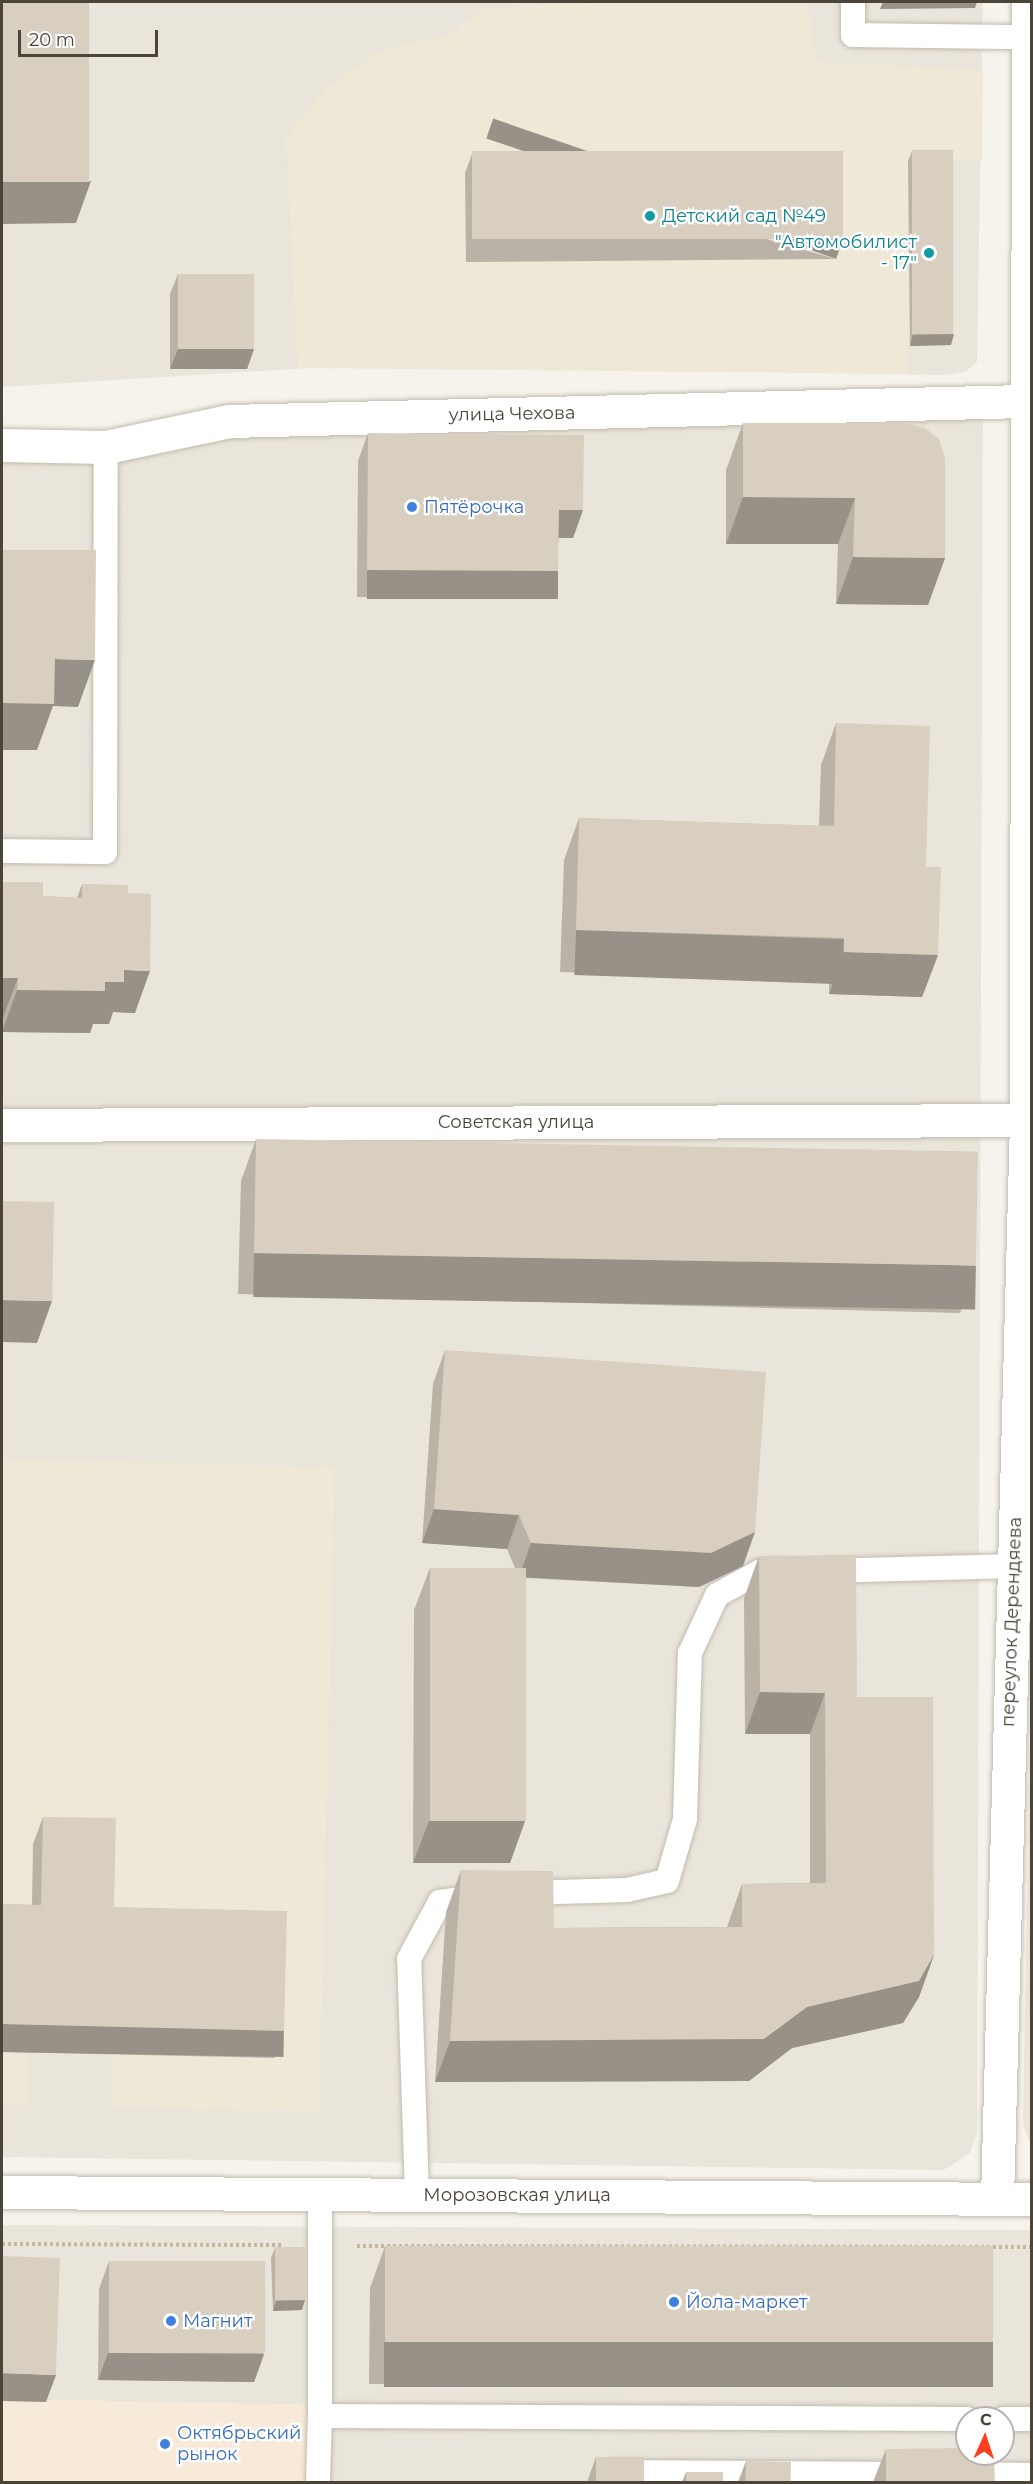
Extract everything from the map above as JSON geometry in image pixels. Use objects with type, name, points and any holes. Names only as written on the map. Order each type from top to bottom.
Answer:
[{"type":"street","name":"переулок Дерендяева","points":[[997,2199],[1029,1120],[1026,400],[1028,2]]},
{"type":"street","name":"улица Чехова","points":[[2,445],[106,447],[229,421],[1026,400]]},
{"type":"street","name":"Советская улица","points":[[2,1125],[1029,1120]]},
{"type":"street","name":"Морозовская улица","points":[[2,2192],[1032,2199]]},
{"type":"lane","points":[[853,2],[854,35],[1028,37]]},
{"type":"lane","points":[[2,851],[105,852],[106,447]]},
{"type":"lane","points":[[417,2195],[409,1959],[440,1902],[627,1890],[667,1881],[686,1820],[690,1653],[717,1596],[759,1572],[1014,1566]]},
{"type":"lane","points":[[318,2482],[320,2194]]},
{"type":"lane","points":[[320,2416],[955,2418]]},
{"type":"lane","points":[[1015,2419],[1032,2419]]},
{"type":"lane","points":[[612,2472],[829,2478],[1032,2475]]},
{"type":"path","points":[[2,2244],[1032,2247]]},
{"type":"shaded area","points":[[2,2],[983,2],[977,362],[965,372],[946,375],[359,365],[2,387]]},
{"type":"shaded area","points":[[605,2],[806,2],[817,62],[983,70],[982,160],[908,161],[908,374],[298,368],[286,138],[326,88],[379,51],[450,35],[482,9]]},
{"type":"shaded area","points":[[983,408],[977,2132],[970,2153],[944,2170],[2,2157],[2,442]]},
{"type":"shaded area","points":[[2,1459],[335,1467],[319,2112],[112,2107],[113,2055],[29,2053],[28,2105],[2,2105]]},
{"type":"shaded area","points":[[1031,1684],[1031,2145],[1023,2124]]},
{"type":"shaded area","points":[[2,2225],[1031,2230],[1031,2482],[2,2482]]},
{"type":"shaded area","name":"Октябрьский рынок","points":[[2,2399],[329,2405],[328,2482],[2,2482]]},
{"type":"building","points":[[2,2],[89,2],[89,182],[2,182]]},
{"type":"building","name":"\"Автомобилист - 17\"","points":[[912,150],[953,150],[953,334],[912,334]]},
{"type":"building","name":"Детский сад №49","points":[[472,151],[843,151],[843,239],[472,239]]},
{"type":"building","points":[[178,274],[254,274],[254,349],[178,349]]},
{"type":"building","points":[[743,423],[905,423],[925,428],[939,439],[945,457],[945,558],[853,557],[855,498],[743,497]]},
{"type":"building","points":[[368,433],[584,435],[583,510],[559,510],[558,571],[367,570]]},
{"type":"building","points":[[2,550],[96,550],[95,660],[55,659],[54,704],[2,703]]},
{"type":"building","points":[[836,723],[930,726],[926,867],[941,867],[938,955],[844,952],[844,938],[576,930],[579,818],[834,826]]},
{"type":"building","points":[[2,882],[43,882],[43,896],[82,898],[82,884],[128,885],[128,893],[151,894],[150,971],[124,970],[124,982],[105,982],[105,991],[17,990],[18,978],[2,978]]},
{"type":"building","points":[[256,1139],[978,1152],[976,1266],[254,1253]]},
{"type":"building","points":[[2,1201],[54,1202],[52,1301],[2,1300]]},
{"type":"building","points":[[445,1350],[766,1372],[755,1532],[711,1553],[531,1543],[519,1515],[434,1509]]},
{"type":"building","points":[[856,1555],[857,1697],[933,1697],[934,1955],[919,1981],[807,2007],[764,2039],[450,2041],[461,1870],[553,1871],[554,1928],[742,1927],[742,1884],[826,1883],[825,1693],[760,1692],[759,1556]]},
{"type":"building","points":[[430,1568],[526,1568],[526,1821],[430,1821]]},
{"type":"building","points":[[43,1817],[116,1818],[114,1907],[287,1911],[284,2031],[2,2024],[2,1904],[41,1905]]},
{"type":"building","points":[[385,2246],[993,2246],[993,2342],[385,2342]]},
{"type":"building","points":[[275,2247],[305,2247],[305,2300],[275,2300]]},
{"type":"building","points":[[2,2256],[60,2258],[56,2375],[2,2373]]},
{"type":"building","points":[[109,2261],[265,2261],[265,2353],[109,2353]]},
{"type":"building","points":[[955,2448],[955,2466],[994,2466],[995,2482],[886,2482],[886,2449]]},
{"type":"building","points":[[596,2457],[644,2457],[644,2482],[596,2482]]},
{"type":"building","points":[[746,2461],[791,2462],[791,2482],[746,2482]]},
{"type":"building","points":[[686,2472],[723,2472],[723,2482],[686,2482]]},
{"type":"place","name":"Детский сад №49","points":[[650,216]]},
{"type":"place","name":"\"Автомобилист - 17\"","points":[[929,253]]},
{"type":"place","name":"Пятёрочка","points":[[412,507]]},
{"type":"place","name":"Йола-маркет","points":[[674,2302]]},
{"type":"place","name":"Магнит","points":[[171,2321]]},
{"type":"place","name":"Октябрьский рынок","points":[[165,2444]]}]
